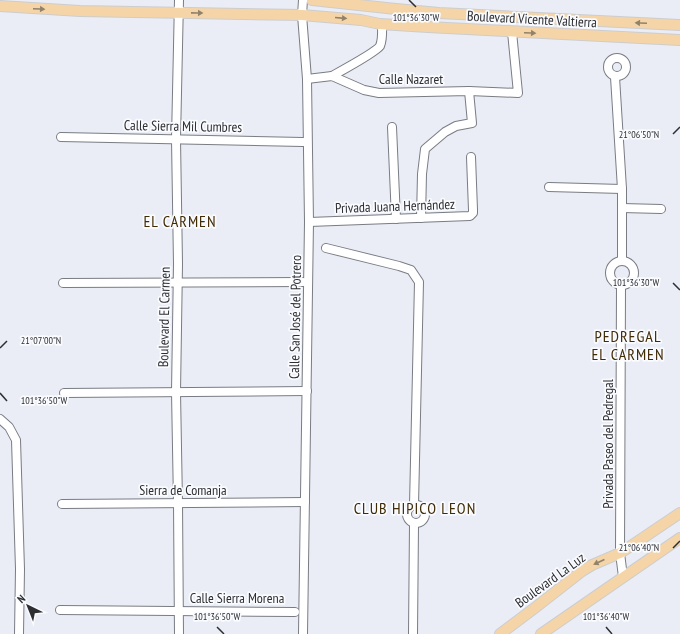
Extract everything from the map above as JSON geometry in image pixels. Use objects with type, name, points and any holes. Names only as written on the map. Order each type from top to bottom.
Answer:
[{"type":"main road","name":"Boulevard Vicente Valtierra","points":[[312,0],[439,13],[680,25]]},
{"type":"main road","name":"Boulevard Vicente Valtierra","points":[[0,6],[179,13],[302,15],[362,20],[382,24],[456,29],[680,40]]},
{"type":"main road","name":"Boulevard La Luz","points":[[500,634],[582,571],[620,553],[648,536],[680,513]]},
{"type":"main road","points":[[541,634],[680,538]]},
{"type":"street","name":"Boulevard El Carmen","points":[[179,0],[176,139],[178,283],[176,392],[179,634]]},
{"type":"street","name":"Calle San José del Potrero","points":[[303,0],[302,15],[307,79],[309,222],[303,634]]},
{"type":"street","points":[[307,79],[332,76],[372,53],[379,47],[382,40],[382,24]]},
{"type":"street","name":"Calle Nazaret","points":[[332,76],[364,90],[378,93],[469,91],[518,93],[512,32]]},
{"type":"street","points":[[616,77],[622,189],[622,261]]},
{"type":"street","points":[[421,218],[422,174],[425,149],[445,132],[456,126],[472,123],[469,91]]},
{"type":"street","points":[[392,127],[396,219]]},
{"type":"street","name":"Calle Sierra Mil Cumbres","points":[[61,137],[303,142]]},
{"type":"street","name":"Privada Juana Hernández","points":[[309,222],[470,216],[472,215],[473,210],[471,158]]},
{"type":"street","points":[[550,187],[622,189]]},
{"type":"street","points":[[622,208],[661,209]]},
{"type":"street","points":[[326,248],[411,270],[419,282],[414,505]]},
{"type":"street","points":[[622,261],[628,262],[632,266],[634,277],[631,282],[621,286],[612,281],[609,276],[612,265],[622,261]]},
{"type":"street","points":[[63,283],[303,282]]},
{"type":"street","name":"Privada Paseo del Pedregal","points":[[621,286],[620,553],[623,577]]},
{"type":"street","points":[[64,393],[307,391]]},
{"type":"street","points":[[0,420],[9,427],[16,440],[20,569],[19,634]]},
{"type":"street","name":"Sierra de Comanja","points":[[62,504],[305,502]]},
{"type":"street","points":[[419,505],[425,512],[425,517],[419,523],[414,524],[406,517],[406,511],[409,507],[419,505]]},
{"type":"street","points":[[413,634],[414,524]]},
{"type":"street","name":"Calle Sierra Morena","points":[[60,610],[295,612]]},
{"type":"district","name":"EL CARMEN","points":[[180,221]]},
{"type":"district","name":"PEDREGAL EL CARMEN","points":[[628,345]]},
{"type":"district","name":"CLUB HIPICO LEON","points":[[415,508]]}]
